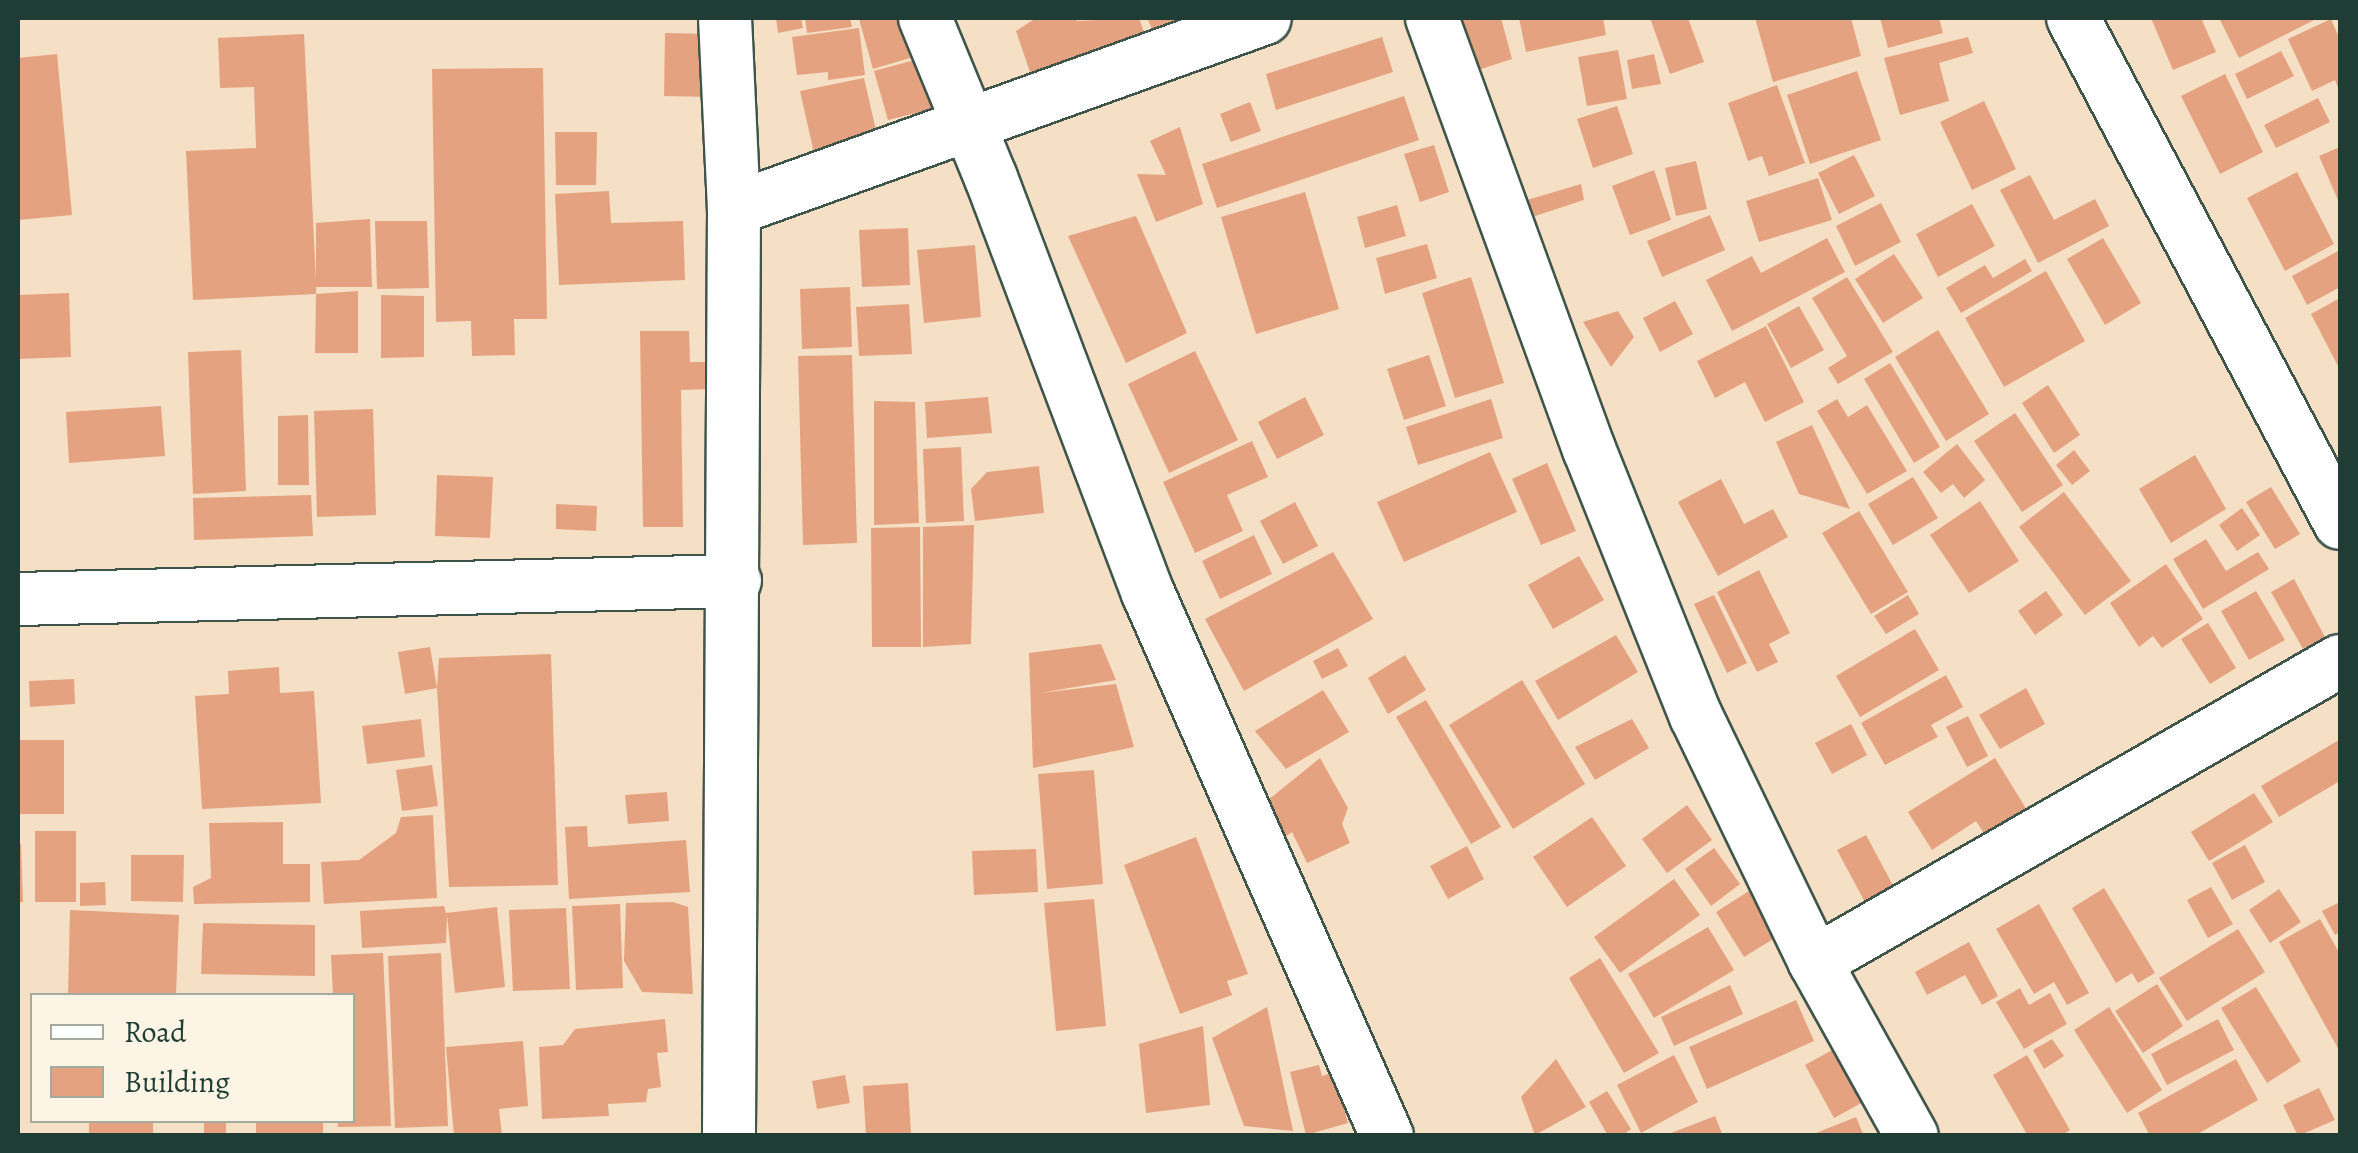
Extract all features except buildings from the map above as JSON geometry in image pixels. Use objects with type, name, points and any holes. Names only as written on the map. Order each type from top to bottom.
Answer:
[{"type":"street","points":[[725,18],[734,209],[735,581],[729,1136]]},
{"type":"street","points":[[926,18],[1148,593],[1387,1136]]},
{"type":"street","points":[[734,209],[1264,18]]},
{"type":"street","points":[[1432,18],[1588,449],[1696,716],[1816,962],[1912,1136]]},
{"type":"street","points":[[2073,18],[2340,523]]},
{"type":"street","points":[[18,599],[735,581]]},
{"type":"street","points":[[1816,962],[2340,661]]}]
